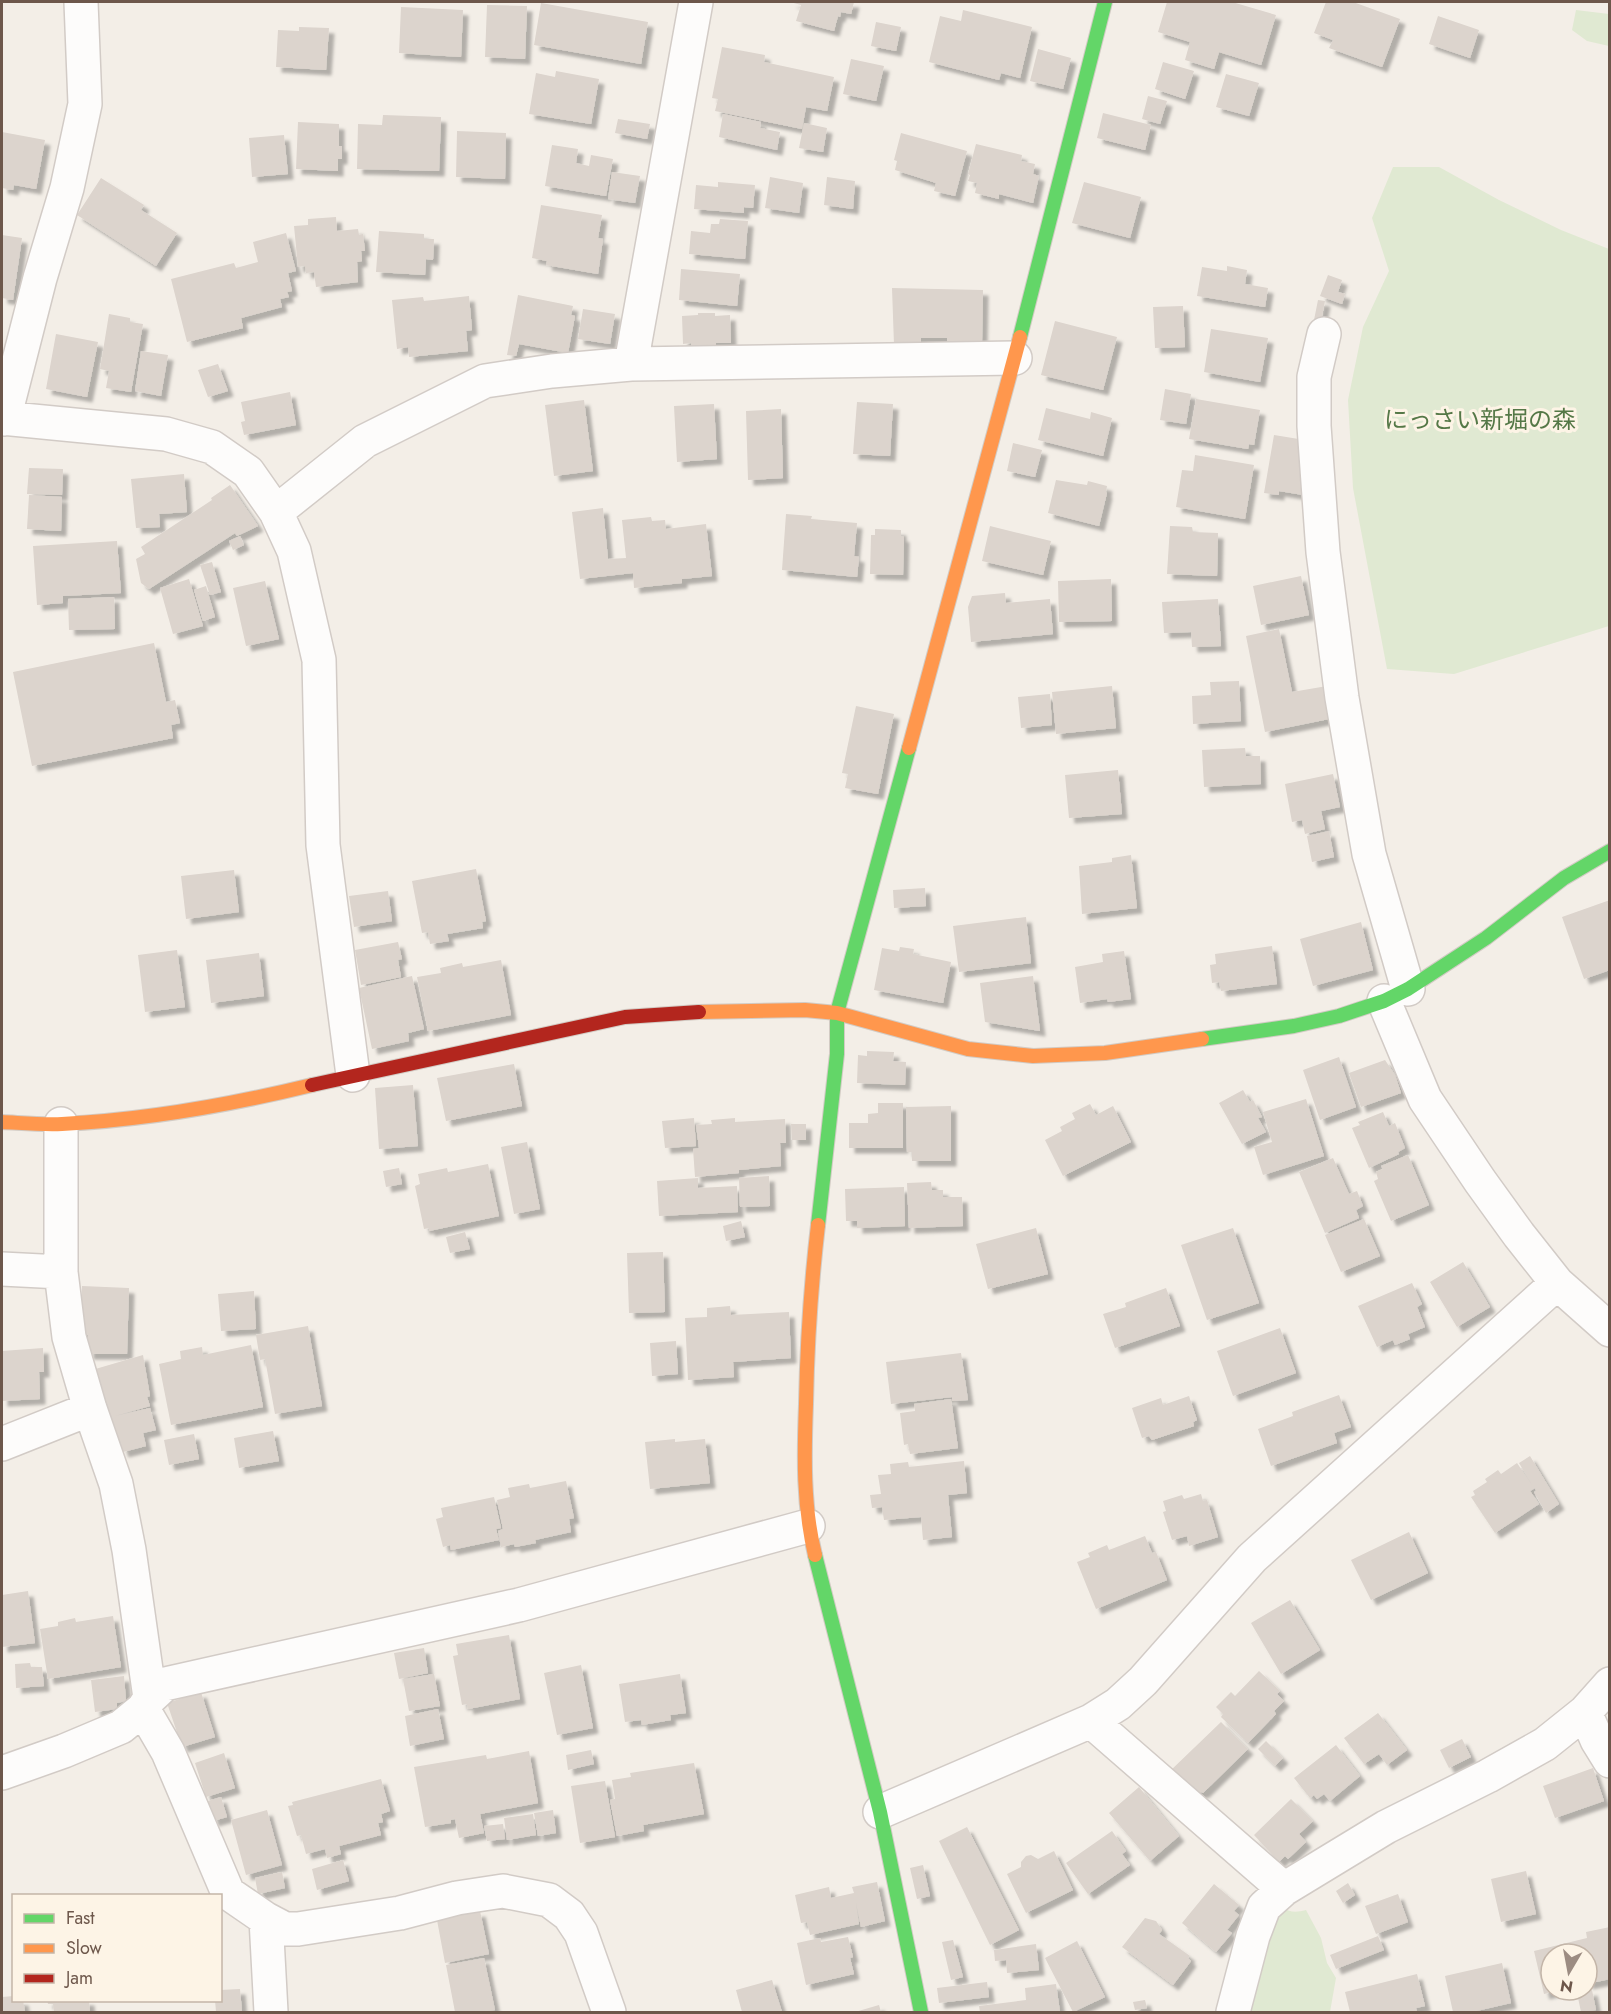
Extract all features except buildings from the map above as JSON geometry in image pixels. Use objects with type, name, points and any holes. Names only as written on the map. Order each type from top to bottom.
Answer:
[{"type":"street","points":[[81,2],[85,104],[67,188],[40,278],[3,418],[166,435],[212,447],[248,472],[276,512],[294,551],[319,660],[323,845],[353,1075]]},
{"type":"street","points":[[631,364],[696,2]]},
{"type":"street","points":[[921,2013],[880,1812],[808,1526],[804,1473],[807,1357],[816,1240],[837,1054],[837,1013],[1015,358],[1105,2]]},
{"type":"street","points":[[1324,334],[1314,377],[1314,426],[1317,487],[1327,586],[1342,698],[1369,854],[1396,995],[1425,1099],[1519,1235],[1557,1283],[1610,1330]]},
{"type":"street","points":[[276,512],[365,441],[485,381],[552,371],[631,364],[1015,358]]},
{"type":"street","points":[[2,1122],[61,1124],[177,1113],[625,1017],[715,1011],[805,1010],[837,1013],[968,1049],[1033,1056],[1105,1053],[1293,1026],[1339,1016],[1396,995],[1486,938],[1564,878],[1610,851]]},
{"type":"street","points":[[61,1124],[61,1272],[69,1337],[90,1409],[116,1484],[129,1550],[146,1704],[228,1893],[285,1929],[400,1913],[457,1898],[503,1891],[549,1900],[569,1915],[581,1933],[609,2013]]},
{"type":"street","points":[[2,1269],[61,1272]]},
{"type":"street","points":[[880,1812],[1091,1721],[1118,1704],[1143,1681],[1252,1558],[1557,1283]]},
{"type":"street","points":[[2,1443],[90,1409]]},
{"type":"street","points":[[2,1773],[122,1727],[165,1684],[519,1605],[808,1526]]},
{"type":"street","points":[[1233,2013],[1253,1936],[1264,1907],[1284,1889],[1386,1827],[1488,1776],[1545,1744],[1584,1712],[1610,1684]]},
{"type":"street","points":[[1584,1712],[1610,1761]]},
{"type":"street","points":[[1091,1721],[1284,1889]]},
{"type":"street","points":[[266,1919],[271,2013]]},
{"type":"green space","points":[[1576,10],[1609,14],[1609,46],[1587,41],[1572,30]]},
{"type":"green space","name":"にっさい新堀の森","points":[[1393,167],[1439,167],[1561,230],[1609,249],[1609,626],[1454,674],[1387,669],[1353,488],[1348,400],[1363,327],[1389,271],[1372,218]]},
{"type":"green space","points":[[1280,1907],[1293,1912],[1306,1910],[1321,1938],[1327,1963],[1336,1978],[1330,2012],[1251,2012],[1252,1988]]},
{"type":"traffic: fast","points":[[1020,337],[1105,2]]},
{"type":"traffic: fast","points":[[818,1225],[837,1054],[837,1013],[909,748]]},
{"type":"traffic: fast","points":[[1202,1039],[1294,1026],[1339,1016],[1384,1001],[1408,989],[1486,938],[1564,878],[1610,851]]},
{"type":"traffic: fast","points":[[815,1555],[880,1812],[921,2012]]},
{"type":"traffic: slow","points":[[909,748],[1020,337]]},
{"type":"traffic: slow","points":[[699,1012],[805,1010],[837,1013],[968,1049],[1033,1056],[1105,1053],[1202,1039]]},
{"type":"traffic: slow","points":[[2,1122],[54,1124],[125,1119],[219,1105],[312,1085]]},
{"type":"traffic: slow","points":[[815,1555],[806,1499],[805,1442],[808,1337],[818,1225]]},
{"type":"traffic: jam","points":[[312,1085],[625,1017],[699,1012]]}]
